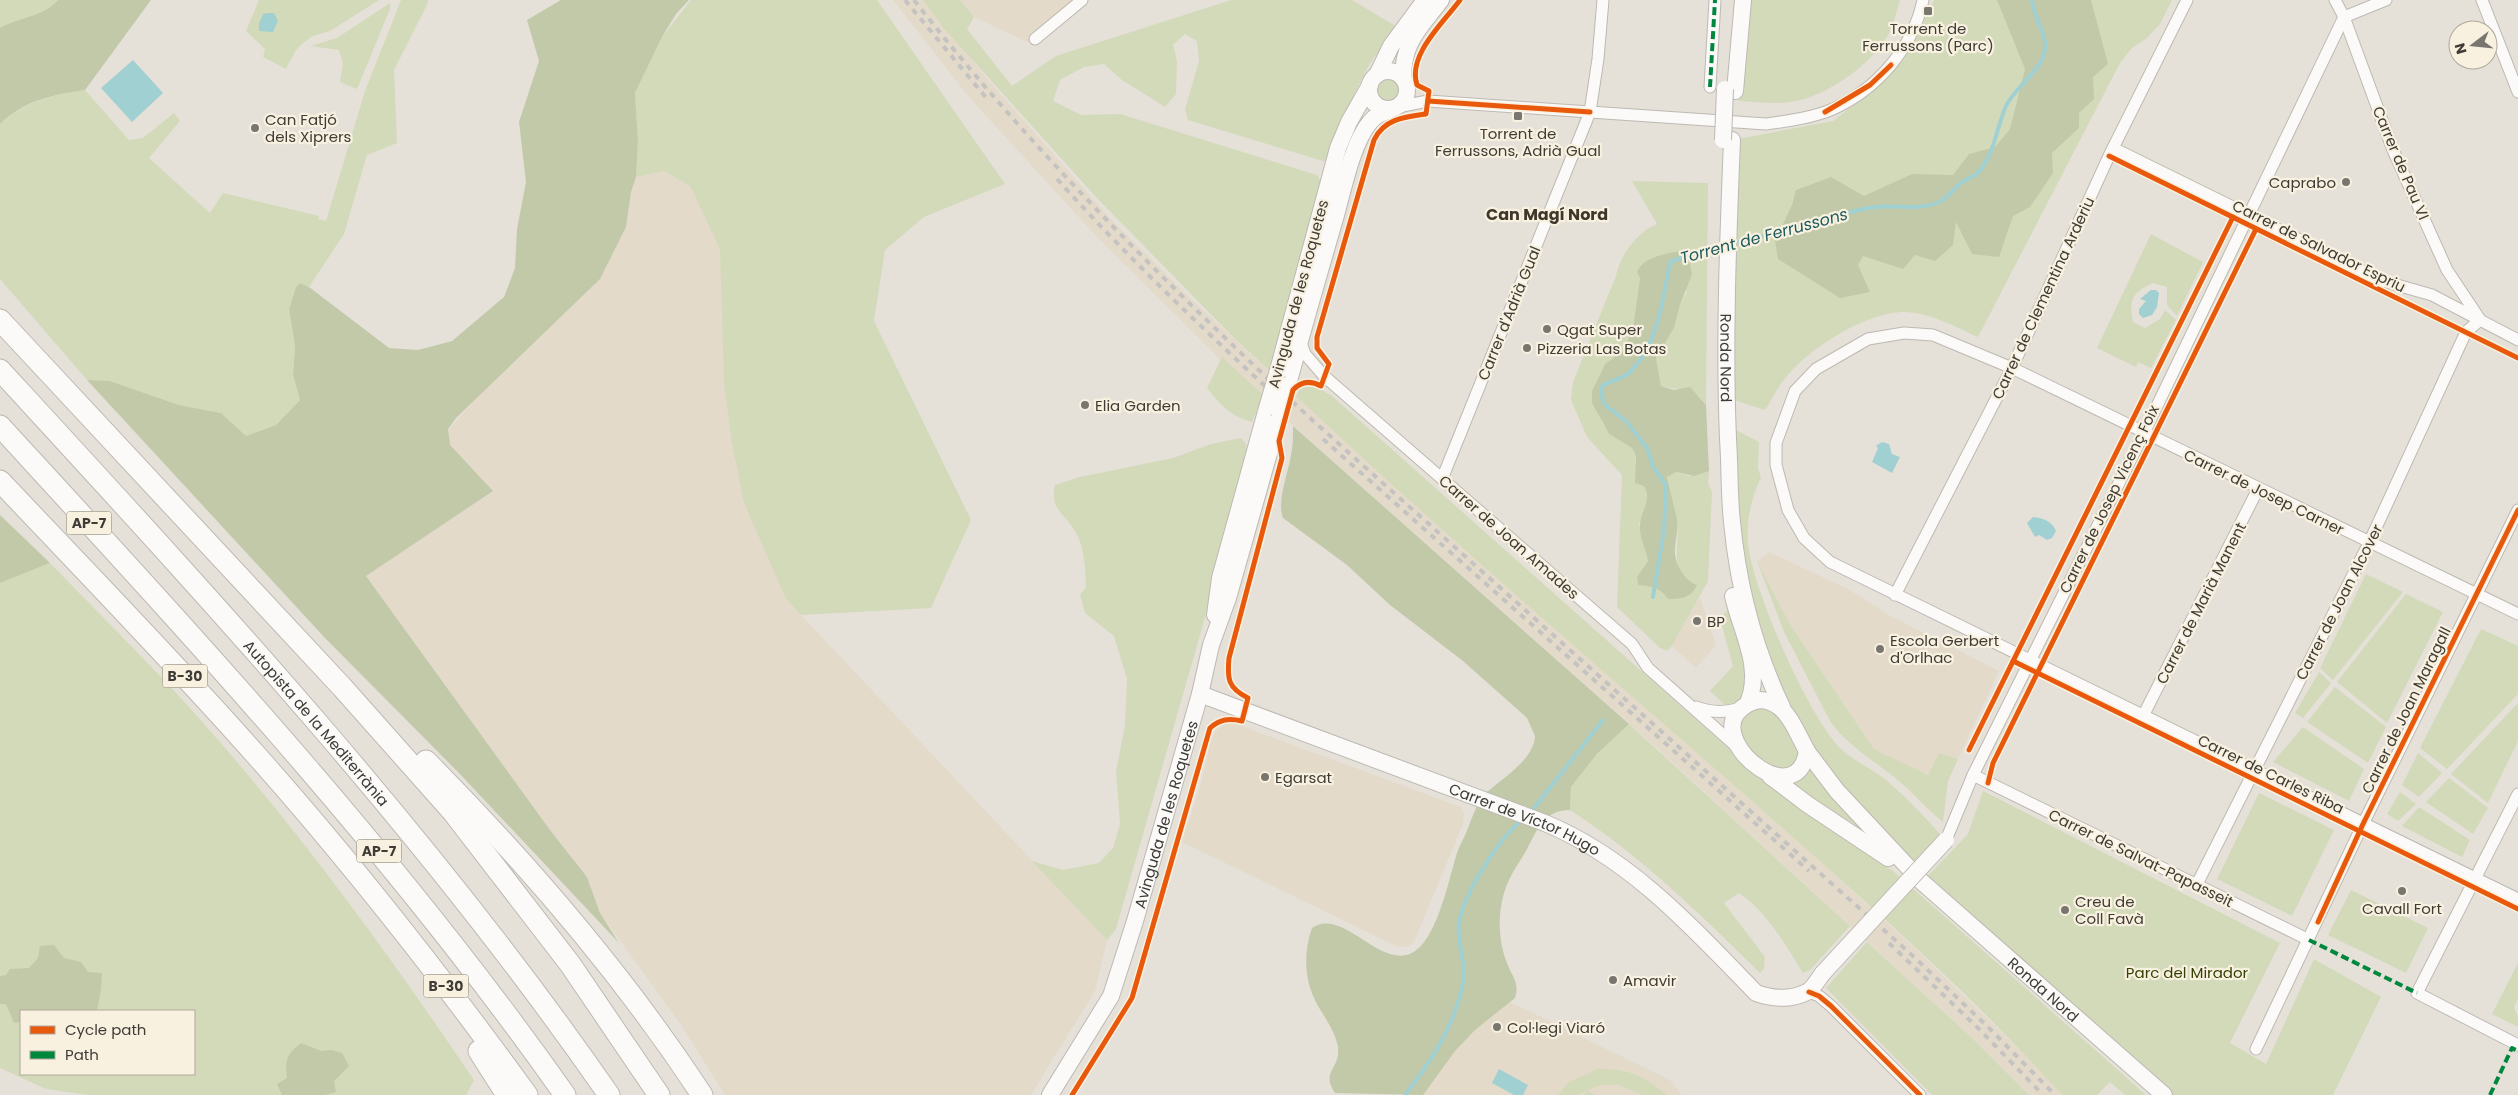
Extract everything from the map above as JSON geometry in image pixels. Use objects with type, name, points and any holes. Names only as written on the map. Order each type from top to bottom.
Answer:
[{"type":"highway","points":[[0,320],[342,687],[453,812],[493,861],[611,1021],[659,1095]]},
{"type":"highway","name":"Autopista de la Mediterrània","points":[[0,370],[237,629],[369,780],[492,934],[609,1095]]},
{"type":"highway","name":"AP-7","points":[[0,426],[237,686],[350,818],[434,918],[564,1095]]},
{"type":"highway","name":"B-30","points":[[0,481],[206,699],[362,879],[484,1036],[527,1095]]},
{"type":"highway","points":[[342,687],[394,729],[493,828],[603,957],[702,1095]]},
{"type":"highway","name":"B-30","points":[[362,879],[460,1022],[507,1095]]},
{"type":"street","points":[[1035,39],[1082,0]]},
{"type":"street","name":"Avinguda de les Roquetes","points":[[1050,1095],[1111,996],[1135,922],[1200,694],[1214,638],[1228,598],[1250,521],[1273,414],[1331,174],[1349,122],[1391,46],[1425,0]]},
{"type":"street","points":[[1394,109],[1404,102],[1408,93],[1403,78],[1404,52],[1441,0]]},
{"type":"street","name":"Carrer d'Adrià Gual","points":[[1442,479],[1590,112],[1598,59],[1603,0]]},
{"type":"street","points":[[1715,0],[1723,89]]},
{"type":"street","name":"Ronda Nord","points":[[1733,0],[1723,89],[1727,140],[1718,405],[1722,519],[1732,591],[1755,670],[1754,685],[1746,705],[1732,723],[1733,734],[1740,749],[1770,776],[1807,804],[1922,882]]},
{"type":"street","name":"Ronda Nord","points":[[1723,89],[1743,0]]},
{"type":"street","points":[[1403,78],[1389,71],[1373,80],[1370,96],[1374,104],[1382,108],[1394,109],[1428,101],[1766,124],[1797,119],[1834,108],[1870,85],[1891,65],[1904,49],[1923,0]]},
{"type":"street","name":"Carrer de Clementina Arderiu","points":[[1895,595],[2012,368],[2113,148],[2188,0]]},
{"type":"street","name":"Carrer de Pau VI","points":[[2335,0],[2344,17],[2400,166],[2447,270],[2480,320]]},
{"type":"street","points":[[2344,17],[2386,0]]},
{"type":"street","points":[[2482,0],[2518,92]]},
{"type":"street","name":"Carrer de Josep Vicenç Foix","points":[[1946,840],[1973,775],[2144,433],[2344,17]]},
{"type":"street","name":"Avinguda de les Roquetes","points":[[1320,265],[1318,247],[1330,208],[1331,174],[1343,162],[1348,147],[1363,133],[1376,116],[1394,109]]},
{"type":"street","name":"Avinguda de les Roquetes","points":[[1283,379],[1294,363],[1320,265],[1349,168],[1363,133]]},
{"type":"street","name":"Carrer de Salvador Espriu","points":[[2113,148],[2249,213],[2382,280],[2432,295],[2518,340]]},
{"type":"street","name":"Ronda Nord","points":[[1723,256],[1732,521],[1737,566],[1746,604],[1767,671],[1782,707],[1806,750],[1837,792],[1922,882],[2164,1095]]},
{"type":"street","name":"Carrer de Joan Alcover","points":[[2196,886],[2369,543],[2466,332],[2480,320]]},
{"type":"street","name":"Carrer de Josep Carner","points":[[1895,595],[1830,562],[1804,538],[1788,510],[1776,465],[1776,443],[1795,391],[1816,369],[1868,339],[1904,333],[1933,335],[2012,368],[2518,614]]},
{"type":"street","name":"Carrer de Joan Amades","points":[[1300,340],[1305,354],[1324,376],[1632,644],[1648,668],[1740,749]]},
{"type":"street","name":"Carrer de Joan Amades","points":[[1294,363],[1305,365],[1324,376]]},
{"type":"street","points":[[1214,638],[1220,578],[1260,435],[1273,414]]},
{"type":"street","name":"Avinguda de les Roquetes","points":[[1250,521],[1249,499],[1263,450],[1260,435]]},
{"type":"street","name":"Carrer de Marià Manent","points":[[2143,716],[2258,489]]},
{"type":"street","name":"Carrer de Joan Maragall","points":[[2256,1049],[2363,824],[2518,510]]},
{"type":"street","name":"Carrer de Carles Riba","points":[[1895,595],[2518,899]]},
{"type":"street","name":"Carrer de Víctor Hugo","points":[[1200,694],[1545,823],[1617,862],[1674,911],[1756,993],[1780,998],[1809,992]]},
{"type":"street","points":[[1746,705],[1766,700],[1782,707]]},
{"type":"street","name":"Carrer de Joan Amades","points":[[1688,704],[1708,712],[1732,711],[1746,705]]},
{"type":"street","points":[[1770,776],[1789,776],[1796,772],[1803,765],[1806,750]]},
{"type":"street","name":"Carrer de Salvat-Papasseit","points":[[1973,775],[2309,940]]},
{"type":"street","points":[[2518,794],[2417,993],[2518,1045]]},
{"type":"street","points":[[1920,1095],[1831,1006],[1819,996],[1809,992],[1822,973],[1946,840]]},
{"type":"shaded area","points":[[893,0],[924,0],[990,82],[1108,216],[1189,297],[1336,433],[1821,862],[1921,954],[2035,1065],[2062,1095],[2029,1095],[1974,1040],[1660,751],[1234,373],[1096,236],[968,96]]},
{"type":"shaded area","points":[[960,0],[1082,0],[1035,39],[1027,42],[974,17]]},
{"type":"shaded area","points":[[664,171],[690,186],[709,214],[720,249],[726,277],[724,384],[731,438],[786,599],[1107,940],[1095,991],[1031,1095],[725,1095],[681,1025],[600,913],[587,877],[550,830],[366,576],[493,491],[449,445],[448,430],[626,227],[631,192],[636,177]]},
{"type":"shaded area","name":"Escola Gerbert d'Orlhac","points":[[1769,552],[1848,589],[1889,615],[1999,671],[1958,759],[1939,753],[1928,775],[1874,749],[1791,626],[1757,561]]},
{"type":"shaded area","name":"BP","points":[[1700,597],[1716,645],[1696,668],[1672,646]]},
{"type":"shaded area","points":[[1231,722],[1461,807],[1464,813],[1463,824],[1414,942],[1408,947],[1398,947],[1182,842],[1201,784],[1211,739],[1215,731],[1224,724]]},
{"type":"shaded area","name":"Col·legi Viaró","points":[[1451,973],[1670,1080],[1682,1095],[1409,1095]]},
{"type":"green space","points":[[0,0],[58,0],[45,10],[0,28]]},
{"type":"green space","points":[[58,0],[151,0],[85,90],[61,94],[29,104],[19,109],[0,124],[0,28],[45,10]]},
{"type":"green space","points":[[259,0],[379,0],[330,31],[313,36],[303,43],[296,50],[286,69],[263,57],[265,49],[246,31]]},
{"type":"green space","points":[[401,0],[428,0],[394,70],[397,143],[367,155],[344,234],[309,287],[300,283],[296,287],[289,309],[295,346],[293,375],[300,400],[276,425],[246,436],[221,413],[179,405],[110,381],[87,380],[0,279],[0,124],[29,104],[61,94],[85,90],[129,140],[143,138],[174,113],[180,121],[149,158],[210,213],[223,193],[319,216],[318,219],[326,221],[365,91]]},
{"type":"green space","points":[[561,0],[689,0],[676,14],[662,37],[635,93],[638,141],[636,177],[631,192],[626,227],[600,279],[456,418],[448,429],[450,445],[493,491],[366,576],[550,830],[587,877],[600,913],[619,943],[458,772],[325,638],[87,380],[110,381],[179,405],[221,413],[246,436],[276,425],[300,400],[293,375],[295,346],[289,309],[296,287],[300,283],[309,287],[389,348],[418,350],[452,341],[504,297],[515,268],[517,229],[526,182],[519,122],[539,61],[527,20]]},
{"type":"green space","points":[[691,0],[877,0],[1005,184],[924,217],[885,250],[874,321],[971,520],[931,608],[801,615],[786,599],[744,503],[731,438],[724,384],[720,249],[690,186],[664,171],[636,177],[638,141],[635,93],[662,37]]},
{"type":"green space","points":[[923,0],[960,0],[974,17],[967,29],[1012,86],[1056,56],[1231,0],[1352,0],[1394,25],[1396,30],[1371,62],[1346,112],[1331,159],[1323,161],[1188,120],[1185,109],[1199,61],[1197,41],[1185,34],[1173,45],[1177,61],[1176,94],[1165,107],[1122,80],[1104,64],[1084,67],[1060,80],[1053,101],[1081,115],[1120,114],[1317,175],[1321,182],[1270,371],[1232,336],[1095,196],[942,26]]},
{"type":"green space","points":[[1748,0],[1900,0],[1892,26],[1884,41],[1875,53],[1851,75],[1823,92],[1796,101],[1775,103],[1739,101]]},
{"type":"green space","points":[[1934,0],[2172,0],[2160,24],[2147,38],[2132,48],[2120,63],[1978,337],[1941,320],[1921,314],[1902,312],[1886,314],[1870,319],[1836,336],[1806,357],[1783,381],[1765,410],[1727,398],[1732,140],[1833,121],[1883,81],[1905,58]]},
{"type":"green space","points":[[1997,0],[2091,0],[2108,64],[2093,77],[2094,99],[2079,113],[2079,128],[2052,153],[2053,173],[2030,207],[2013,216],[1999,257],[1972,254],[1956,222],[1953,245],[1935,261],[1915,255],[1903,269],[1863,256],[1858,265],[1870,292],[1840,298],[1778,259],[1775,241],[1792,205],[1796,190],[1831,177],[1864,196],[1912,174],[1953,175],[1969,154],[1995,147],[2010,129],[2025,69]]},
{"type":"green space","points":[[390,3],[390,9],[357,89],[340,82],[343,64],[339,50],[311,46],[337,38]]},
{"type":"green space","points":[[1388,77],[1397,81],[1401,90],[1397,99],[1388,103],[1379,99],[1375,90],[1379,81]]},
{"type":"green space","points":[[1632,181],[1708,183],[1706,405],[1701,398],[1691,391],[1661,386],[1656,358],[1674,328],[1680,305],[1687,291],[1640,278],[1633,328],[1623,351],[1605,364],[1592,391],[1602,423],[1609,434],[1632,448],[1636,456],[1635,463],[1648,492],[1646,509],[1639,524],[1648,561],[1637,577],[1638,585],[1650,585],[1664,592],[1697,585],[1687,580],[1681,574],[1678,566],[1677,519],[1667,476],[1676,472],[1689,476],[1709,471],[1708,483],[1712,492],[1708,581],[1672,646],[1667,651],[1660,648],[1617,607],[1622,475],[1587,437],[1571,400],[1573,382],[1621,260],[1636,238],[1657,224]]},
{"type":"green space","points":[[2151,234],[2203,262],[2177,316],[2167,305],[2167,287],[2153,283],[2140,290],[2134,297],[2131,307],[2133,322],[2145,328],[2160,319],[2165,310],[2176,320],[2151,368],[2138,362],[2136,367],[2097,348]]},
{"type":"green space","points":[[1680,251],[1689,260],[1692,274],[1680,305],[1674,328],[1656,358],[1661,386],[1674,390],[1690,387],[1706,405],[1709,471],[1694,476],[1676,472],[1667,477],[1677,519],[1676,559],[1685,577],[1697,585],[1692,593],[1685,597],[1668,599],[1655,588],[1638,585],[1637,577],[1648,561],[1640,530],[1647,501],[1646,491],[1644,486],[1635,483],[1636,456],[1632,448],[1609,434],[1592,403],[1592,391],[1605,364],[1623,351],[1633,328],[1640,278],[1637,272],[1640,267],[1655,257]]},
{"type":"green space","points":[[1222,357],[1263,395],[1252,422],[1238,417],[1226,409],[1207,388]]},
{"type":"green space","points":[[1316,387],[1332,396],[1783,797],[1893,871],[2146,1095],[2125,1095],[2110,1082],[2097,1095],[2062,1095],[1950,980],[1872,907],[1465,550],[1296,396],[1300,389]]},
{"type":"green space","points":[[1293,426],[1629,724],[1597,754],[1571,787],[1570,810],[1554,813],[1543,821],[1509,880],[1500,911],[1500,932],[1507,963],[1517,988],[1515,998],[1475,1030],[1455,1051],[1423,1095],[1335,1093],[1331,1086],[1330,1075],[1337,1060],[1337,1041],[1313,997],[1306,967],[1307,948],[1312,928],[1323,924],[1335,925],[1347,930],[1372,946],[1398,955],[1410,954],[1419,948],[1435,924],[1457,853],[1476,808],[1484,794],[1513,771],[1525,758],[1534,744],[1535,736],[1527,718],[1463,661],[1390,605],[1347,565],[1283,518],[1281,502],[1291,457]]},
{"type":"green space","points":[[1728,426],[1759,442],[1758,468],[1761,478],[1750,510],[1748,544],[1752,565],[1771,621],[1799,683],[1814,711],[1842,750],[1886,780],[1940,834],[1911,869],[1806,750],[1746,604]]},
{"type":"green space","points":[[1241,438],[1246,444],[1247,455],[1204,621],[1116,929],[1107,940],[1032,861],[1063,870],[1099,863],[1113,848],[1120,824],[1116,772],[1125,725],[1127,679],[1114,636],[1085,613],[1080,595],[1086,587],[1083,552],[1076,533],[1056,506],[1054,500],[1055,485],[1080,477],[1173,458],[1211,444]]},
{"type":"green space","points":[[0,515],[50,563],[0,583]]},
{"type":"green space","points":[[1757,561],[1791,626],[1874,749],[1928,775],[1939,753],[1958,759],[1948,781],[1943,822],[1900,782],[1845,739],[1830,721],[1784,632]]},
{"type":"green space","points":[[50,563],[199,718],[253,781],[352,907],[474,1080],[466,1095],[89,1095],[46,1089],[0,1068],[0,583]]},
{"type":"green space","points":[[2366,574],[2403,592],[2333,680],[2320,668]]},
{"type":"green space","points":[[2406,594],[2443,612],[2387,723],[2337,682]]},
{"type":"green space","points":[[1731,606],[1748,668],[1743,698],[1726,706],[1710,691],[1733,666],[1720,619]]},
{"type":"green space","points":[[2481,629],[2518,646],[2518,694],[2447,769],[2420,748]]},
{"type":"green space","points":[[2319,672],[2331,683],[2303,718],[2295,713]]},
{"type":"green space","points":[[2335,687],[2386,727],[2368,763],[2307,722]]},
{"type":"green space","points":[[2518,703],[2518,741],[2488,803],[2451,774]]},
{"type":"green space","points":[[1760,707],[1775,711],[1800,752],[1792,769],[1771,768],[1750,750],[1741,737],[1740,720],[1745,714]]},
{"type":"green space","points":[[1629,724],[1850,926],[1810,970],[1803,973],[1767,919],[1739,893],[1724,903],[1765,957],[1764,969],[1760,973],[1645,866],[1570,810],[1571,787],[1597,754]]},
{"type":"green space","points":[[2303,727],[2364,769],[2349,801],[2273,762]]},
{"type":"green space","points":[[2418,753],[2442,773],[2419,797],[2402,785]]},
{"type":"green space","points":[[1809,768],[1871,838],[1789,781],[1804,774]]},
{"type":"green space","points":[[2449,778],[2488,808],[2473,834],[2426,802]]},
{"type":"green space","name":"Parc del Mirador","points":[[1983,791],[2280,943],[2230,1043],[2266,1064],[2314,959],[2381,997],[2333,1095],[2164,1095],[1922,882],[1968,834]]},
{"type":"green space","points":[[2400,792],[2416,804],[2398,821],[2387,814]]},
{"type":"green space","points":[[2259,793],[2334,830],[2292,916],[2217,879]]},
{"type":"green space","points":[[2419,807],[2470,840],[2462,857],[2402,826]]},
{"type":"green space","points":[[2351,890],[2428,928],[2406,973],[2328,935]]},
{"type":"green space","points":[[1867,942],[1974,1040],[2029,1095],[1932,1095],[1826,988]]},
{"type":"green space","points":[[54,945],[64,958],[81,962],[88,972],[102,973],[97,1010],[20,1010],[20,1022],[14,1023],[6,1004],[0,1004],[0,976],[6,975],[10,969],[29,968],[38,958],[40,946]]},
{"type":"green space","points":[[2518,963],[2518,998],[2514,1008],[2518,1017],[2518,1027],[2492,1014]]},
{"type":"green space","points":[[301,1043],[321,1051],[331,1050],[342,1053],[349,1066],[334,1081],[336,1092],[325,1095],[282,1095],[277,1084],[287,1078],[286,1067],[289,1055]]},
{"type":"green space","points":[[1598,1069],[1618,1070],[1635,1074],[1651,1082],[1667,1095],[1643,1095],[1618,1085],[1601,1085],[1587,1090],[1595,1095],[1584,1095],[1586,1091],[1578,1095],[1558,1095],[1569,1082]]},
{"type":"water","points":[[274,13],[278,21],[273,32],[259,31],[259,24],[263,14]]},
{"type":"water","points":[[133,60],[163,93],[132,122],[101,88]]},
{"type":"water","points":[[2151,290],[2156,290],[2159,293],[2157,307],[2152,315],[2143,318],[2139,314],[2139,309],[2146,301],[2140,299]]},
{"type":"water","points":[[1882,442],[1889,444],[1892,454],[1900,457],[1892,473],[1872,462],[1878,448],[1876,446]]},
{"type":"water","points":[[2033,517],[2050,522],[2056,531],[2052,538],[2047,540],[2039,535],[2035,537],[2027,523]]},
{"type":"water","points":[[1499,1069],[1528,1085],[1523,1095],[1514,1095],[1492,1083]]},
{"type":"waterway","name":"Torrent de Ferrussons","points":[[1732,244],[1868,208],[1930,205],[1943,200],[1962,182],[1977,173],[1990,154],[2006,106],[2037,68],[2045,52],[2044,37],[2032,0]]},
{"type":"waterway","name":"Torrent de Ferrussons","points":[[1653,597],[1664,530],[1666,485],[1653,467],[1647,448],[1626,421],[1605,405],[1602,397],[1602,386],[1630,372],[1647,348],[1658,320],[1670,262],[1725,245]]},
{"type":"waterway","name":"Torrent de Ferrussons","points":[[1531,812],[1603,720]]},
{"type":"waterway","name":"Torrent de Ferrussons","points":[[1405,1095],[1440,1044],[1458,1003],[1464,971],[1459,938],[1459,923],[1467,898],[1493,853],[1522,820]]},
{"type":"railway","points":[[905,0],[988,100]]},
{"type":"railway","points":[[914,0],[959,56],[1054,165],[1154,268],[1257,369],[1914,957],[1986,1025],[2055,1095]]},
{"type":"railway","points":[[1057,179],[1170,297],[1290,409]]},
{"type":"railway","points":[[1323,439],[1809,871]]},
{"type":"railway","points":[[1889,943],[1980,1030],[2043,1095]]},
{"type":"marked path","points":[[1710,87],[1715,0]]},
{"type":"marked path","points":[[2309,940],[2417,993]]},
{"type":"marked path","points":[[2490,1095],[2512,1048],[2518,1051]]},
{"type":"cycle path","points":[[1072,1095],[1132,998],[1210,728],[1225,720],[1242,721],[1248,698],[1236,690],[1230,682],[1228,672],[1229,658],[1282,458],[1279,441],[1293,390],[1306,382],[1321,386],[1329,364],[1317,348],[1317,337],[1374,140],[1383,127],[1389,123],[1403,118],[1426,114],[1429,91],[1417,85],[1415,74],[1417,62],[1429,40],[1460,0]]},
{"type":"cycle path","points":[[1825,112],[1870,85],[1891,65]]},
{"type":"cycle path","points":[[1428,101],[1590,112]]},
{"type":"cycle path","points":[[2109,156],[2518,358]]},
{"type":"cycle path","points":[[1969,750],[2233,217]]},
{"type":"cycle path","points":[[1988,783],[1993,763],[2256,229]]},
{"type":"cycle path","points":[[2318,922],[2363,824],[2518,510]]},
{"type":"cycle path","points":[[2013,661],[2518,909]]},
{"type":"cycle path","points":[[1809,992],[1819,996],[1831,1006],[1920,1095]]},
{"type":"place","name":"Torrent de Ferrussons (Parc)","points":[[1928,11]]},
{"type":"place","name":"Torrent de Ferrussons, Adrià Gual","points":[[1518,116]]},
{"type":"place","name":"Can Fatjó dels Xiprers","points":[[255,128]]},
{"type":"place","name":"Caprabo","points":[[2346,182]]},
{"type":"place","name":"Qgat Super","points":[[1547,329]]},
{"type":"place","name":"Pizzeria Las Botas","points":[[1527,348]]},
{"type":"place","name":"Elia Garden","points":[[1085,405]]},
{"type":"place","name":"BP","points":[[1697,621]]},
{"type":"place","name":"Escola Gerbert d'Orlhac","points":[[1880,649]]},
{"type":"place","name":"Egarsat","points":[[1265,777]]},
{"type":"place","name":"Cavall Fort","points":[[2402,891]]},
{"type":"place","name":"Creu de Coll Favà","points":[[2065,910]]},
{"type":"place","name":"Amavir","points":[[1613,980]]},
{"type":"place","name":"Col·legi Viaró","points":[[1497,1027]]},
{"type":"district","name":"Can Magí Nord","points":[[1547,214]]}]
